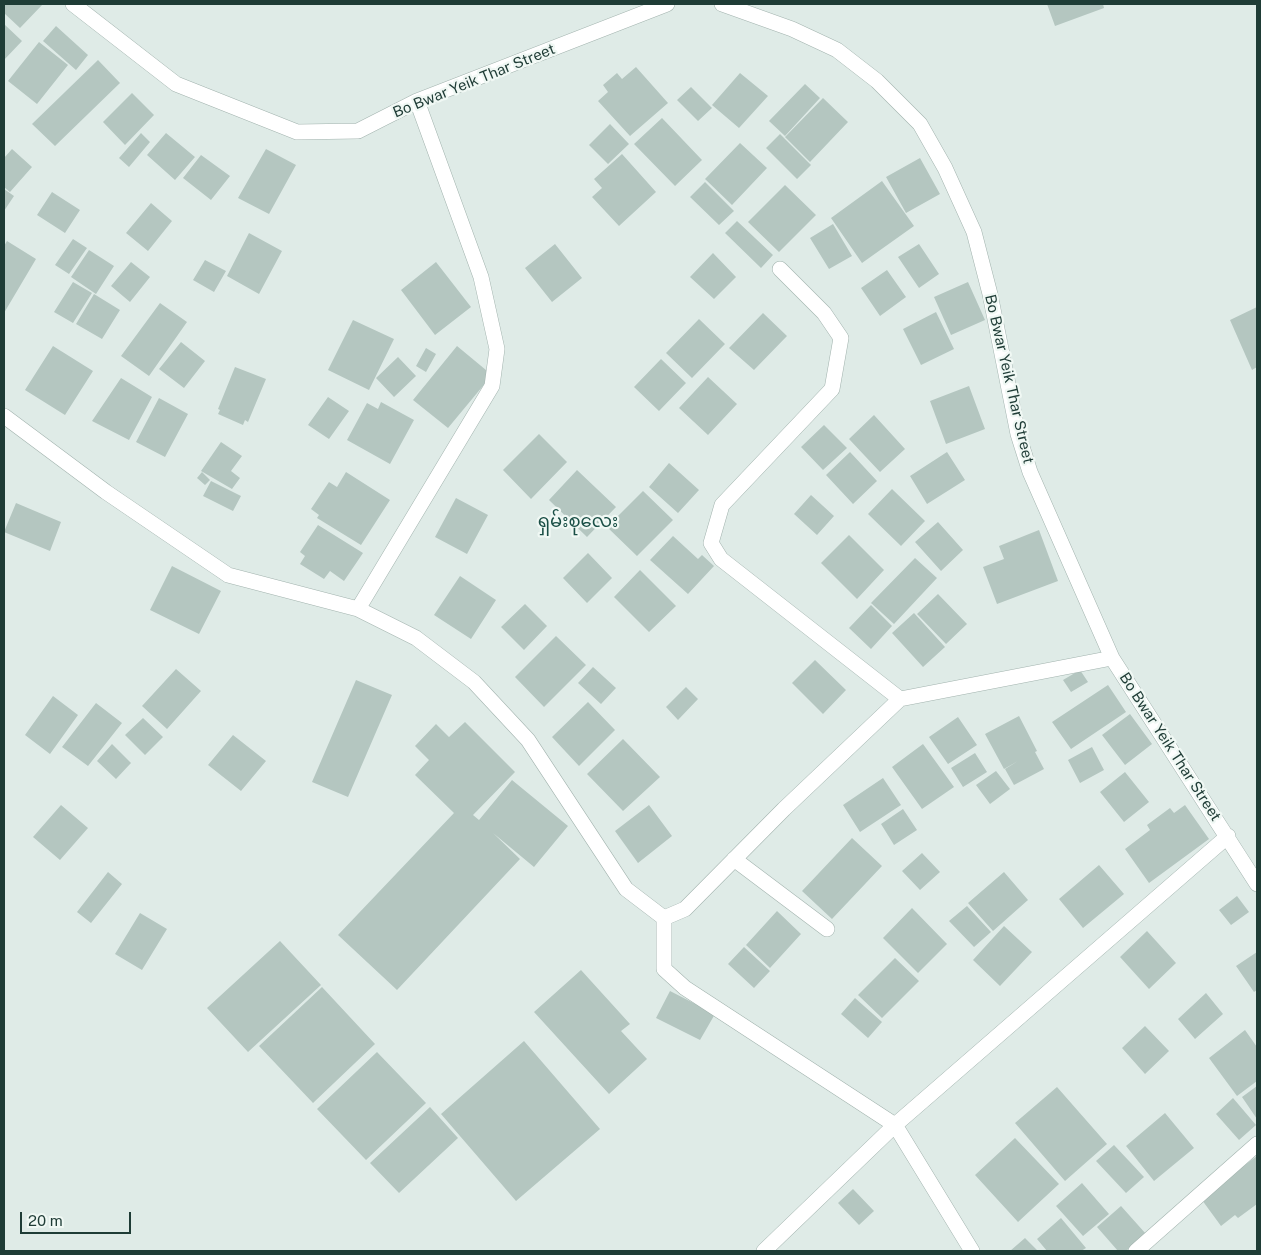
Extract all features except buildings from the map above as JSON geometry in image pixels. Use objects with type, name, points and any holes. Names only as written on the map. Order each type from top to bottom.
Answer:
[{"type":"street","name":"Bo Bwar Yeik Thar Street","points":[[73,4],[176,84],[297,132],[358,131],[417,101],[667,4]]},
{"type":"street","name":"Bo Bwar Yeik Thar Street","points":[[722,4],[792,29],[837,50],[877,81],[920,124],[945,168],[974,232],[990,294],[1018,434],[1030,472],[1112,658],[1228,836],[1257,884]]},
{"type":"street","points":[[358,609],[492,386],[497,349],[481,277],[417,101]]},
{"type":"street","points":[[780,269],[824,313],[841,338],[832,389],[722,505],[711,543],[721,559],[900,699]]},
{"type":"street","points":[[4,416],[106,492],[228,575],[358,609],[416,638],[474,682],[528,740],[626,889],[664,918]]},
{"type":"street","points":[[664,918],[685,909],[734,859],[900,699],[1112,658]]},
{"type":"street","points":[[764,1251],[894,1125],[1228,836]]},
{"type":"street","points":[[734,859],[827,929]]},
{"type":"street","points":[[664,918],[664,969],[685,988],[894,1125],[972,1251]]},
{"type":"street","points":[[1136,1251],[1257,1144]]},
{"type":"district","name":"ရှမ်းစုလေး","points":[[578,521]]}]
